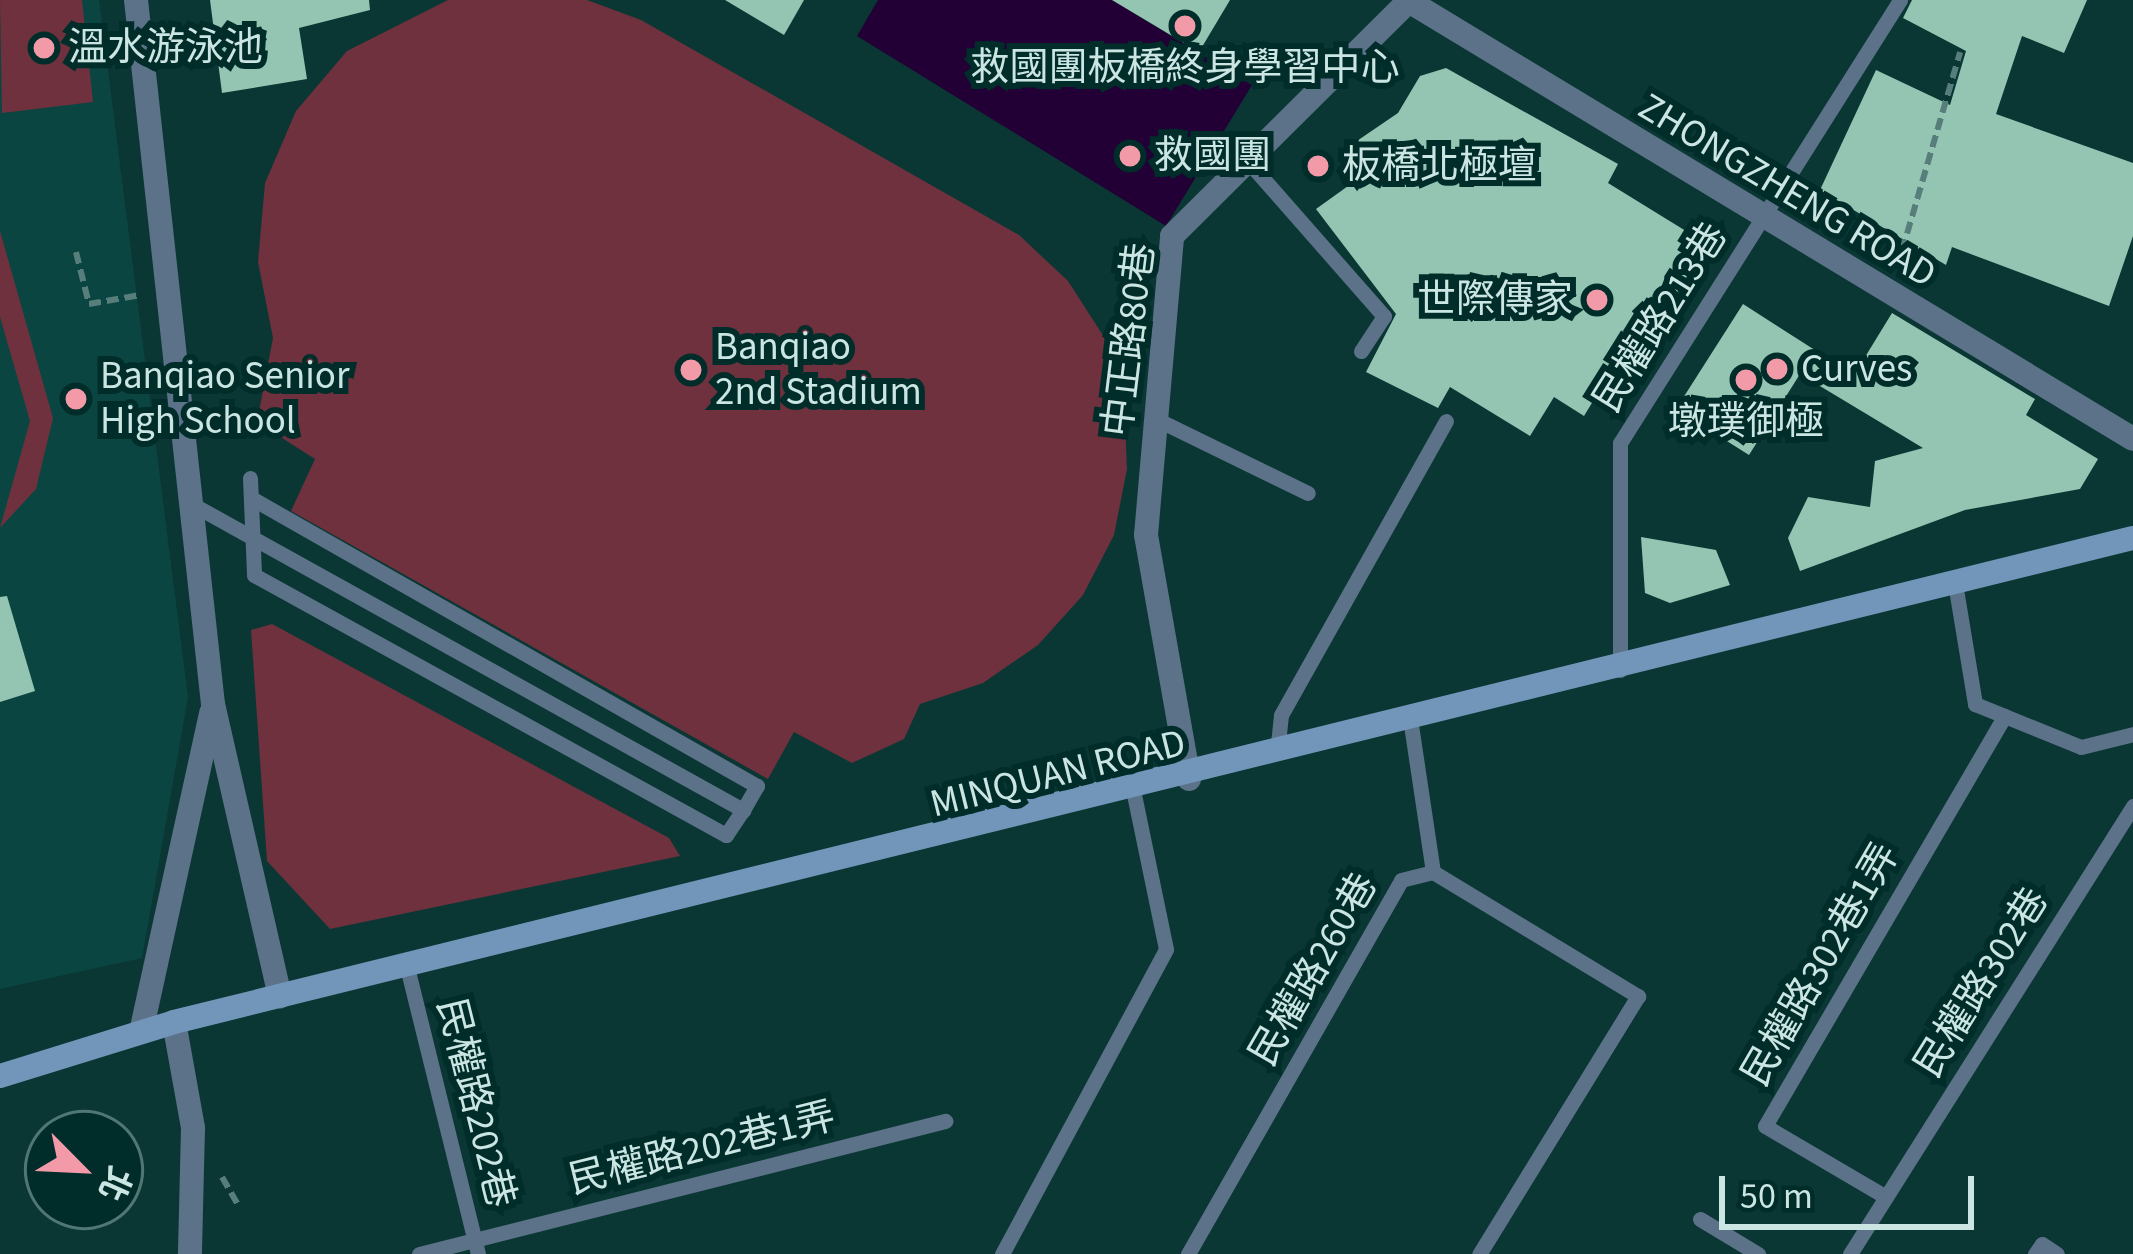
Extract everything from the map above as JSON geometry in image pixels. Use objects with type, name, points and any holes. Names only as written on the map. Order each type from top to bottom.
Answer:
[{"type":"main road","name":"MINQUAN ROAD","points":[[0,1076],[174,1022],[1134,794],[1410,719],[2133,538]]},
{"type":"street","points":[[136,0],[213,704],[280,996]]},
{"type":"street","name":"ZHONGZHENG ROAD","points":[[1409,0],[1762,219],[2133,439]]},
{"type":"street","name":"中正路80巷","points":[[1189,779],[1146,536],[1172,236],[1252,166],[1409,0]]},
{"type":"street","points":[[141,1032],[213,704]]},
{"type":"street","points":[[174,1022],[193,1128],[190,1254]]},
{"type":"lane","name":"民權路213巷","points":[[1620,670],[1621,442],[1900,0]]},
{"type":"lane","points":[[1252,166],[1384,316],[1361,352]]},
{"type":"lane","points":[[1154,418],[1308,494]]},
{"type":"lane","points":[[1276,758],[1282,715],[1447,421]]},
{"type":"lane","points":[[250,478],[254,575],[726,835],[758,786],[251,498]]},
{"type":"lane","points":[[190,503],[743,810]]},
{"type":"lane","points":[[1955,583],[1975,704],[2081,747],[2133,734]]},
{"type":"lane","name":"民權路302巷1弄","points":[[1886,1196],[1765,1126],[2005,716]]},
{"type":"lane","name":"民權路260巷","points":[[1188,1254],[1401,880],[1433,872],[1410,719]]},
{"type":"lane","points":[[1001,1254],[1166,949],[1134,794]]},
{"type":"lane","name":"民權路302巷","points":[[1850,1254],[2133,806]]},
{"type":"lane","points":[[1433,872],[1638,996],[1480,1254]]},
{"type":"lane","name":"民權路202巷","points":[[407,967],[477,1248]]},
{"type":"lane","name":"民權路202巷1弄","points":[[418,1254],[477,1248],[945,1121]]},
{"type":"lane","points":[[1700,1219],[1758,1254]]},
{"type":"lane","points":[[2038,1249],[2057,1254]]},
{"type":"path","points":[[1889,296],[1960,52]]},
{"type":"path","points":[[76,252],[88,304],[144,294]]},
{"type":"shaded area","name":"Banqiao Senior High School","points":[[0,0],[99,0],[188,697],[142,958],[0,989]]},
{"type":"shaded area","name":"溫水游泳池","points":[[0,0],[82,0],[93,102],[2,113]]},
{"type":"shaded area","name":"Banqiao 2nd Stadium","points":[[448,0],[587,0],[641,20],[1019,235],[1068,281],[1104,337],[1124,402],[1127,469],[1114,535],[1083,595],[1038,645],[983,683],[920,704],[904,739],[852,763],[794,732],[768,779],[291,511],[315,459],[257,422],[273,338],[258,262],[265,183],[296,111],[347,51]]},
{"type":"shaded area","name":"救國團","points":[[878,0],[1112,0],[1252,85],[1166,226],[857,36]]},
{"type":"shaded area","points":[[0,231],[53,418],[36,489],[0,528],[30,421],[0,317]]},
{"type":"shaded area","points":[[272,624],[669,838],[680,856],[330,929],[267,861],[251,630]]},
{"type":"building","points":[[210,0],[369,0],[370,10],[299,28],[307,79],[222,93]]},
{"type":"building","points":[[725,0],[804,0],[784,35]]},
{"type":"building","name":"救國團板橋終身學習中心","points":[[1112,0],[1230,0],[1199,52]]},
{"type":"building","points":[[1912,0],[2087,0],[2064,53],[2022,36],[1996,114],[2133,163],[2133,236],[2109,306],[1952,247],[1946,265],[1820,190],[1876,70],[1950,105],[1966,51],[1903,18]]},
{"type":"building","points":[[1446,68],[1618,164],[1608,183],[1694,236],[1682,255],[1695,263],[1628,373],[1615,365],[1584,416],[1554,397],[1530,436],[1450,387],[1438,408],[1366,372],[1396,314],[1316,209],[1369,171],[1351,145],[1398,113],[1420,76]]},
{"type":"building","points":[[1743,304],[1854,375],[1892,313],[2035,399],[2026,415],[2098,459],[2080,489],[1965,510],[1800,571],[1788,538],[1808,497],[1870,507],[1875,461],[1923,448],[1800,374],[1749,455],[1676,409]]},
{"type":"building","points":[[1641,537],[1716,550],[1730,585],[1670,603],[1645,593]]},
{"type":"building","points":[[7,596],[35,691],[0,702],[0,597]]},
{"type":"place","name":"救國團板橋終身學習中心","points":[[1185,26]]},
{"type":"place","name":"溫水游泳池","points":[[44,48]]},
{"type":"place","name":"救國團","points":[[1130,156]]},
{"type":"place","name":"板橋北極壇","points":[[1318,166]]},
{"type":"place","name":"世際傳家","points":[[1597,300]]},
{"type":"place","name":"Curves","points":[[1777,369]]},
{"type":"place","name":"Banqiao 2nd Stadium","points":[[691,370]]},
{"type":"place","name":"墩璞御極","points":[[1746,380]]},
{"type":"place","name":"Banqiao Senior High School","points":[[76,399]]}]
